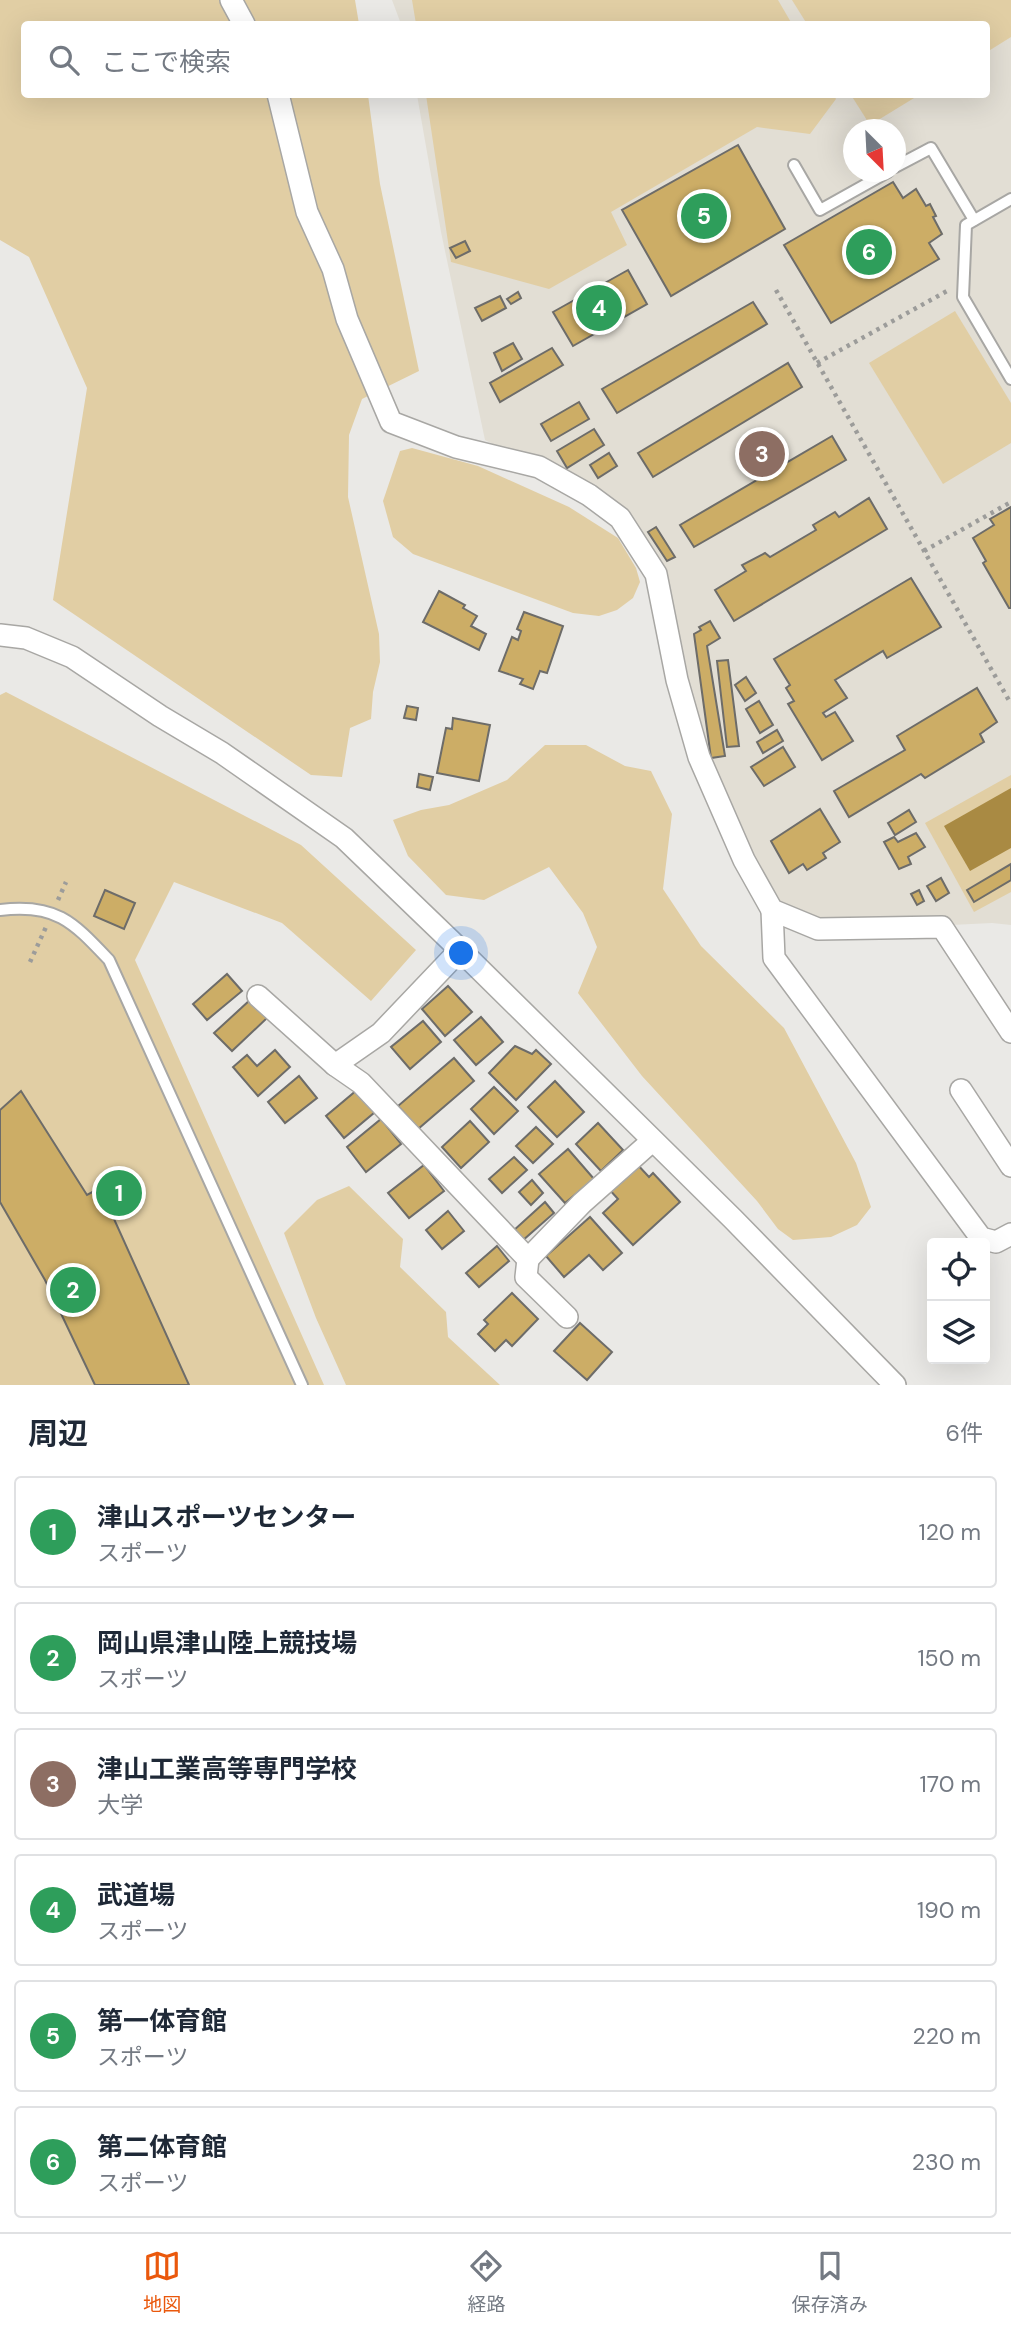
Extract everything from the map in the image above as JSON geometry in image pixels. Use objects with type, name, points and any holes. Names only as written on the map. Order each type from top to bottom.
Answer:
[{"type":"street","points":[[231,0],[242,21]]},
{"type":"street","points":[[279,98],[307,212],[332,269],[347,319],[391,422],[456,447],[539,467],[589,495],[620,518],[656,574],[677,680],[699,757],[744,860],[772,911],[774,958],[981,1238],[996,1242],[1011,1234]]},
{"type":"street","points":[[0,635],[26,638],[72,657],[160,716],[222,752],[344,838],[733,1219],[895,1385]]},
{"type":"street","points":[[772,911],[818,929],[942,927],[1011,1032]]},
{"type":"street","points":[[335,1065],[381,1033],[460,950]]},
{"type":"street","points":[[258,996],[335,1065],[362,1083],[528,1259]]},
{"type":"street","points":[[961,1090],[1011,1166]]},
{"type":"street","points":[[567,1317],[526,1277],[528,1259],[582,1203],[652,1141]]},
{"type":"lane","points":[[906,161],[930,148],[974,220]]},
{"type":"lane","points":[[794,165],[820,210],[870,182]]},
{"type":"lane","points":[[1011,199],[966,225],[963,297],[1011,379]]},
{"type":"lane","points":[[0,910],[24,907],[52,912],[79,929],[108,960],[302,1385]]},
{"type":"path","points":[[817,363],[964,282]]},
{"type":"path","points":[[776,290],[1011,704]]},
{"type":"path","points":[[924,551],[1011,502]]},
{"type":"path","points":[[30,962],[52,912]]},
{"type":"shaded area","points":[[0,0],[355,0],[358,21],[21,21],[21,98],[368,98],[380,184],[419,371],[362,399],[349,435],[348,497],[379,634],[380,662],[373,692],[371,719],[350,728],[342,777],[311,775],[53,600],[87,388],[29,257],[0,240]]},
{"type":"shaded area","points":[[392,0],[1011,0],[1011,925],[992,923],[829,931],[772,910],[735,843],[642,541],[565,480],[485,440],[441,232],[418,98],[990,98],[990,21],[400,21]]},
{"type":"shaded area","points":[[412,0],[778,0],[790,21],[416,21]]},
{"type":"shaded area","points":[[792,0],[1011,0],[1011,37],[990,50],[990,21],[805,21]]},
{"type":"shaded area","points":[[426,98],[836,99],[810,134],[757,127],[611,212],[627,245],[549,289],[451,262]]},
{"type":"shaded area","points":[[853,98],[914,98],[880,119],[866,119]]},
{"type":"shaded area","points":[[955,311],[1011,403],[1011,443],[943,484],[869,363]]},
{"type":"shaded area","points":[[412,448],[478,466],[569,507],[618,538],[636,568],[640,582],[633,598],[617,610],[599,616],[573,613],[413,554],[393,537],[383,501],[400,451]]},
{"type":"shaded area","points":[[6,692],[301,845],[416,950],[371,1001],[282,923],[174,882],[135,960],[324,1385],[0,1385],[0,695]]},
{"type":"shaded area","points":[[545,745],[586,745],[625,766],[651,771],[672,814],[663,889],[701,946],[784,1028],[856,1163],[871,1207],[857,1225],[831,1237],[793,1240],[778,1229],[757,1201],[642,1076],[578,993],[597,947],[583,913],[549,867],[484,900],[446,895],[408,856],[393,820],[421,810],[449,805],[507,780]]},
{"type":"shaded area","points":[[1011,775],[1011,892],[974,912],[925,823]]},
{"type":"shaded area","points":[[1011,788],[1011,848],[970,871],[944,826]]},
{"type":"shaded area","points":[[349,1186],[403,1239],[400,1267],[446,1312],[448,1337],[500,1385],[346,1385],[316,1318],[284,1233],[317,1200]]},
{"type":"building","points":[[738,145],[785,229],[671,296],[622,210]]},
{"type":"building","points":[[893,182],[903,198],[916,189],[926,206],[930,204],[942,234],[929,243],[939,259],[831,323],[784,245]]},
{"type":"building","points":[[465,241],[470,251],[456,258],[450,248]]},
{"type":"building","points":[[628,270],[647,304],[573,346],[553,312]]},
{"type":"building","points":[[518,292],[521,298],[511,304],[507,299]]},
{"type":"building","points":[[500,296],[506,308],[482,321],[475,308]]},
{"type":"building","points":[[753,302],[767,324],[617,413],[602,389]]},
{"type":"building","points":[[513,343],[522,359],[502,371],[494,353]]},
{"type":"building","points":[[552,348],[563,365],[500,402],[490,383]]},
{"type":"building","points":[[788,363],[802,387],[653,477],[638,453]]},
{"type":"building","points":[[579,402],[589,419],[551,441],[541,424]]},
{"type":"building","points":[[594,429],[604,445],[567,468],[557,451]]},
{"type":"building","points":[[832,436],[846,460],[694,547],[680,525]]},
{"type":"building","points":[[609,453],[617,466],[598,478],[590,465]]},
{"type":"building","points":[[869,498],[887,529],[734,621],[715,590],[746,571],[742,565],[765,553],[770,557],[816,530],[813,525],[835,512],[839,517]]},
{"type":"building","points":[[1011,507],[1009,608],[983,563],[986,561],[973,538],[994,525],[990,519]]},
{"type":"building","points":[[656,527],[675,557],[667,561],[648,532]]},
{"type":"building","points":[[911,578],[941,627],[887,658],[883,651],[835,680],[847,698],[823,713],[826,717],[835,712],[853,741],[822,760],[788,704],[794,701],[786,688],[790,685],[774,659]]},
{"type":"building","points":[[439,591],[465,605],[463,608],[477,616],[471,626],[486,634],[479,650],[423,622]]},
{"type":"building","points":[[524,612],[563,626],[547,673],[540,671],[533,689],[520,684],[523,679],[499,671],[512,637],[518,640],[521,631],[517,629]]},
{"type":"building","points":[[710,621],[720,638],[707,646],[725,756],[711,758],[694,634],[701,630],[699,627]]},
{"type":"building","points":[[728,660],[739,746],[727,747],[717,661]]},
{"type":"building","points":[[746,677],[756,693],[745,701],[735,685]]},
{"type":"building","points":[[977,688],[997,722],[980,734],[984,742],[925,778],[921,774],[849,817],[834,791],[905,750],[897,736]]},
{"type":"building","points":[[759,701],[773,725],[760,733],[746,709]]},
{"type":"building","points":[[407,706],[418,708],[416,720],[404,718]]},
{"type":"building","points":[[453,718],[490,725],[479,781],[437,773],[446,728],[452,729]]},
{"type":"building","points":[[777,730],[783,741],[763,753],[757,742]]},
{"type":"building","points":[[783,747],[795,767],[764,786],[751,767]]},
{"type":"building","points":[[419,774],[433,777],[430,790],[417,787]]},
{"type":"building","points":[[820,809],[840,842],[823,853],[826,858],[807,870],[803,864],[789,873],[771,841]]},
{"type":"building","points":[[909,810],[916,822],[895,835],[888,823]]},
{"type":"building","points":[[916,833],[925,847],[908,857],[911,864],[899,869],[884,842],[894,837],[898,842]]},
{"type":"building","points":[[1011,864],[1011,880],[974,902],[967,890]]},
{"type":"building","points":[[941,878],[949,893],[936,901],[927,886]]},
{"type":"building","points":[[105,890],[135,903],[124,929],[94,916]]},
{"type":"building","points":[[919,890],[924,901],[917,905],[911,894]]},
{"type":"building","points":[[227,974],[242,991],[207,1020],[193,1004]]},
{"type":"building","points":[[448,986],[472,1012],[445,1036],[422,1009]]},
{"type":"building","points":[[250,1000],[267,1018],[232,1051],[214,1033]]},
{"type":"building","points":[[481,1017],[503,1042],[476,1065],[454,1040]]},
{"type":"building","points":[[423,1021],[441,1042],[410,1069],[391,1047]]},
{"type":"building","points":[[515,1046],[532,1054],[536,1050],[551,1064],[516,1100],[489,1073]]},
{"type":"building","points":[[275,1050],[290,1067],[258,1096],[233,1067],[247,1055],[257,1066]]},
{"type":"building","points":[[454,1058],[474,1081],[418,1129],[398,1106]]},
{"type":"building","points":[[299,1076],[317,1098],[285,1123],[268,1102]]},
{"type":"building","points":[[555,1081],[584,1112],[557,1137],[528,1107]]},
{"type":"building","points":[[494,1087],[518,1111],[494,1134],[471,1109]]},
{"type":"building","points":[[357,1090],[375,1112],[344,1138],[326,1116]]},
{"type":"building","points":[[21,1091],[87,1195],[100,1188],[189,1385],[95,1385],[45,1280],[0,1202],[0,1110]]},
{"type":"building","points":[[381,1119],[401,1144],[366,1172],[347,1147]]},
{"type":"building","points":[[470,1121],[489,1142],[461,1168],[442,1147]]},
{"type":"building","points":[[598,1123],[623,1150],[601,1171],[576,1144]]},
{"type":"building","points":[[536,1127],[553,1144],[533,1163],[516,1146]]},
{"type":"building","points":[[568,1149],[594,1179],[565,1203],[539,1174]]},
{"type":"building","points":[[514,1157],[527,1170],[502,1193],[489,1179]]},
{"type":"building","points":[[635,1162],[649,1177],[653,1173],[680,1202],[633,1245],[603,1213],[618,1199],[608,1188]]},
{"type":"building","points":[[424,1165],[444,1191],[409,1218],[388,1193]]},
{"type":"building","points":[[532,1180],[543,1193],[531,1205],[519,1192]]},
{"type":"building","points":[[545,1202],[554,1213],[522,1241],[513,1231]]},
{"type":"building","points":[[448,1211],[464,1231],[442,1249],[426,1230]]},
{"type":"building","points":[[590,1217],[622,1253],[603,1270],[589,1255],[564,1277],[546,1256]]},
{"type":"building","points":[[497,1246],[509,1261],[479,1287],[466,1273]]},
{"type":"building","points":[[512,1293],[538,1319],[512,1346],[506,1340],[495,1351],[478,1334],[488,1324],[484,1320]]},
{"type":"building","points":[[580,1323],[612,1352],[587,1380],[554,1351]]},
{"type":"place","name":"第一体育館","points":[[704,216]]},
{"type":"place","name":"第二体育館","points":[[869,252]]},
{"type":"place","name":"武道場","points":[[599,308]]},
{"type":"place","name":"津山工業高等専門学校","points":[[762,454]]},
{"type":"place","name":"津山スポーツセンター","points":[[119,1193]]},
{"type":"place","name":"岡山県津山陸上競技場","points":[[73,1290]]}]
